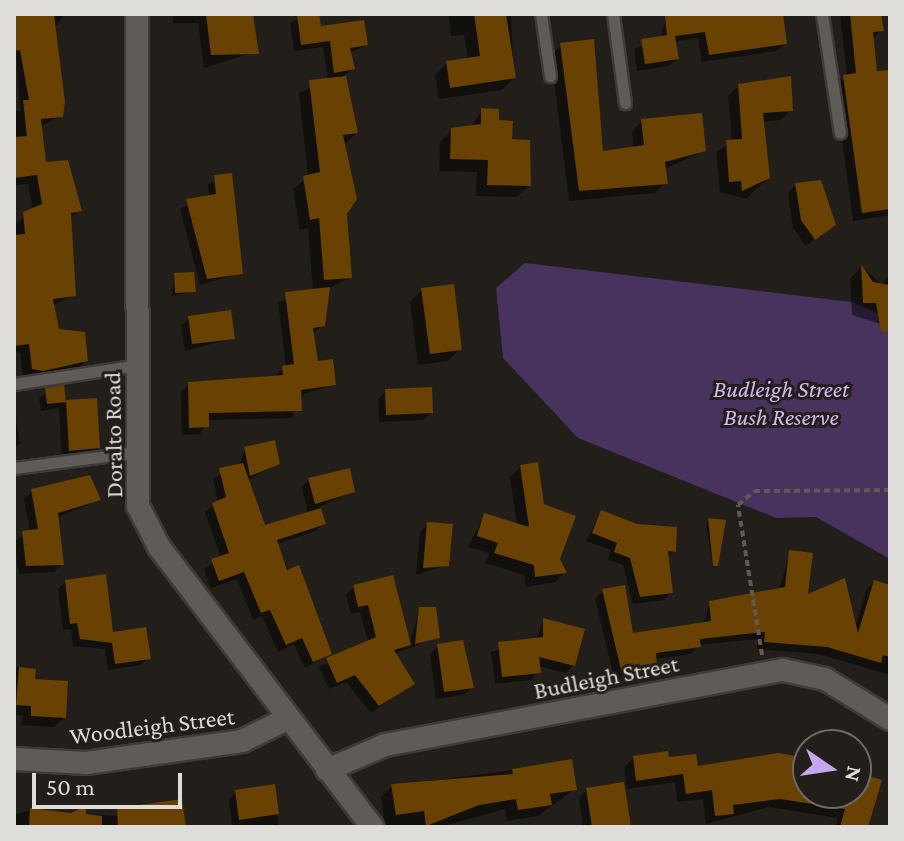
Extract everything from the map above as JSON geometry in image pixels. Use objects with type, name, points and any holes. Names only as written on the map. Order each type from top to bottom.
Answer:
[{"type":"street","name":"Doralto Road","points":[[137,14],[138,506],[159,547],[372,827]]},
{"type":"street","name":"Budleigh Street","points":[[327,770],[385,745],[765,673],[825,679],[890,719]]},
{"type":"street","name":"Woodleigh Street","points":[[14,759],[86,763],[242,741],[289,718]]},
{"type":"lane","points":[[541,14],[550,76]]},
{"type":"lane","points":[[613,14],[625,103]]},
{"type":"lane","points":[[822,14],[840,133]]},
{"type":"lane","points":[[14,384],[138,365]]},
{"type":"lane","points":[[14,468],[138,452]]},
{"type":"path","points":[[765,673],[738,505],[754,491],[890,490]]},
{"type":"green space","name":"Budleigh Street Bush Reserve","points":[[525,263],[852,302],[890,319],[890,559],[816,517],[776,518],[578,438],[503,358],[496,288]]},
{"type":"building","points":[[14,14],[54,14],[65,102],[63,117],[41,119],[46,162],[68,160],[82,211],[71,213],[76,296],[53,299],[59,329],[85,332],[88,361],[43,371],[32,369],[29,344],[14,346],[14,235],[25,234],[23,212],[42,204],[37,175],[14,178],[14,137],[27,136],[23,100],[29,100],[20,50],[14,51]]},
{"type":"building","points":[[206,14],[253,14],[259,54],[211,55]]},
{"type":"building","points":[[297,14],[319,14],[321,26],[364,20],[368,45],[350,48],[355,69],[334,73],[330,41],[301,45]]},
{"type":"building","points":[[474,14],[506,14],[516,78],[450,88],[446,61],[480,56]]},
{"type":"building","points":[[783,14],[787,44],[709,55],[705,32],[675,36],[679,59],[645,64],[641,39],[667,35],[665,16]]},
{"type":"building","points":[[850,14],[881,14],[884,31],[873,32],[877,71],[890,70],[890,209],[862,213],[843,75],[856,73]]},
{"type":"building","points":[[594,39],[603,151],[644,145],[641,119],[702,113],[706,151],[665,162],[668,184],[579,191],[560,43]]},
{"type":"building","points":[[346,76],[358,133],[343,135],[357,199],[347,214],[352,278],[324,280],[319,218],[310,220],[303,176],[320,172],[309,80]]},
{"type":"building","points":[[791,76],[793,111],[763,113],[770,178],[742,191],[741,181],[729,182],[726,140],[742,139],[738,84]]},
{"type":"building","points":[[481,108],[499,109],[499,120],[513,121],[512,139],[530,140],[531,186],[487,185],[488,160],[450,159],[451,128],[481,124]]},
{"type":"building","points":[[232,173],[243,274],[207,279],[186,199],[216,194],[214,175]]},
{"type":"building","points":[[821,180],[836,225],[815,240],[801,220],[795,183]]},
{"type":"building","points":[[861,264],[873,282],[890,285],[890,331],[881,332],[876,303],[863,303]]},
{"type":"building","points":[[194,272],[196,292],[175,293],[174,273]]},
{"type":"building","points":[[454,284],[462,350],[430,354],[421,288]]},
{"type":"building","points":[[330,287],[325,326],[313,328],[318,361],[333,359],[336,385],[301,390],[302,411],[209,413],[209,427],[189,428],[188,382],[283,375],[282,366],[294,364],[285,292]]},
{"type":"building","points":[[231,310],[235,339],[192,344],[188,316]]},
{"type":"building","points":[[64,385],[66,402],[47,404],[45,388]]},
{"type":"building","points":[[432,387],[433,413],[386,415],[385,389]]},
{"type":"building","points":[[97,398],[100,448],[69,451],[66,400]]},
{"type":"building","points":[[275,440],[280,464],[250,476],[244,447]]},
{"type":"building","points":[[538,462],[544,504],[576,516],[560,559],[567,573],[535,577],[534,565],[494,553],[498,543],[477,536],[484,513],[529,527],[520,465]]},
{"type":"building","points":[[243,463],[265,525],[321,508],[326,524],[277,540],[287,570],[299,565],[332,654],[313,662],[302,638],[286,645],[270,610],[261,613],[244,572],[219,581],[211,559],[229,553],[212,503],[226,497],[219,468]]},
{"type":"building","points":[[350,468],[355,492],[315,504],[308,478]]},
{"type":"building","points":[[90,475],[101,500],[58,513],[64,565],[26,566],[22,531],[38,529],[31,489]]},
{"type":"building","points":[[601,510],[637,524],[677,527],[676,552],[668,551],[673,593],[640,597],[630,558],[614,552],[617,543],[592,533]]},
{"type":"building","points":[[708,518],[726,520],[718,566],[713,566]]},
{"type":"building","points":[[427,522],[453,524],[449,566],[423,568]]},
{"type":"building","points":[[789,550],[813,553],[808,594],[845,578],[858,633],[874,580],[890,585],[890,657],[883,655],[881,663],[827,647],[764,642],[765,632],[700,639],[701,647],[656,653],[657,666],[621,670],[602,589],[625,585],[633,633],[711,621],[709,601],[785,587]]},
{"type":"building","points":[[106,574],[113,632],[146,627],[151,659],[115,664],[112,643],[80,639],[77,623],[70,624],[65,580]]},
{"type":"building","points":[[393,575],[411,645],[394,650],[415,684],[379,706],[355,675],[337,683],[326,658],[376,637],[368,605],[358,607],[353,585]]},
{"type":"building","points":[[419,607],[436,607],[440,638],[415,644]]},
{"type":"building","points":[[543,618],[585,629],[575,666],[539,657],[541,673],[502,677],[498,642],[543,637]]},
{"type":"building","points":[[463,640],[474,688],[444,692],[437,644]]},
{"type":"building","points":[[19,667],[36,669],[35,679],[68,681],[66,718],[31,716],[31,706],[16,705]]},
{"type":"building","points":[[668,751],[669,757],[696,754],[698,766],[778,753],[792,755],[792,801],[780,799],[733,805],[734,814],[715,816],[712,790],[686,794],[683,774],[636,781],[633,756]]},
{"type":"building","points":[[572,759],[577,790],[550,794],[552,805],[518,810],[516,799],[479,805],[426,826],[424,811],[396,815],[391,784],[513,774],[512,769]]},
{"type":"building","points":[[872,777],[882,780],[868,827],[840,827],[845,809],[872,809]]},
{"type":"building","points":[[624,782],[631,826],[592,827],[586,788]]},
{"type":"building","points":[[275,784],[279,814],[239,820],[235,790]]},
{"type":"building","points":[[182,799],[186,827],[118,827],[117,808]]},
{"type":"building","points":[[86,806],[86,814],[102,816],[102,827],[29,827],[30,808],[71,813]]}]
